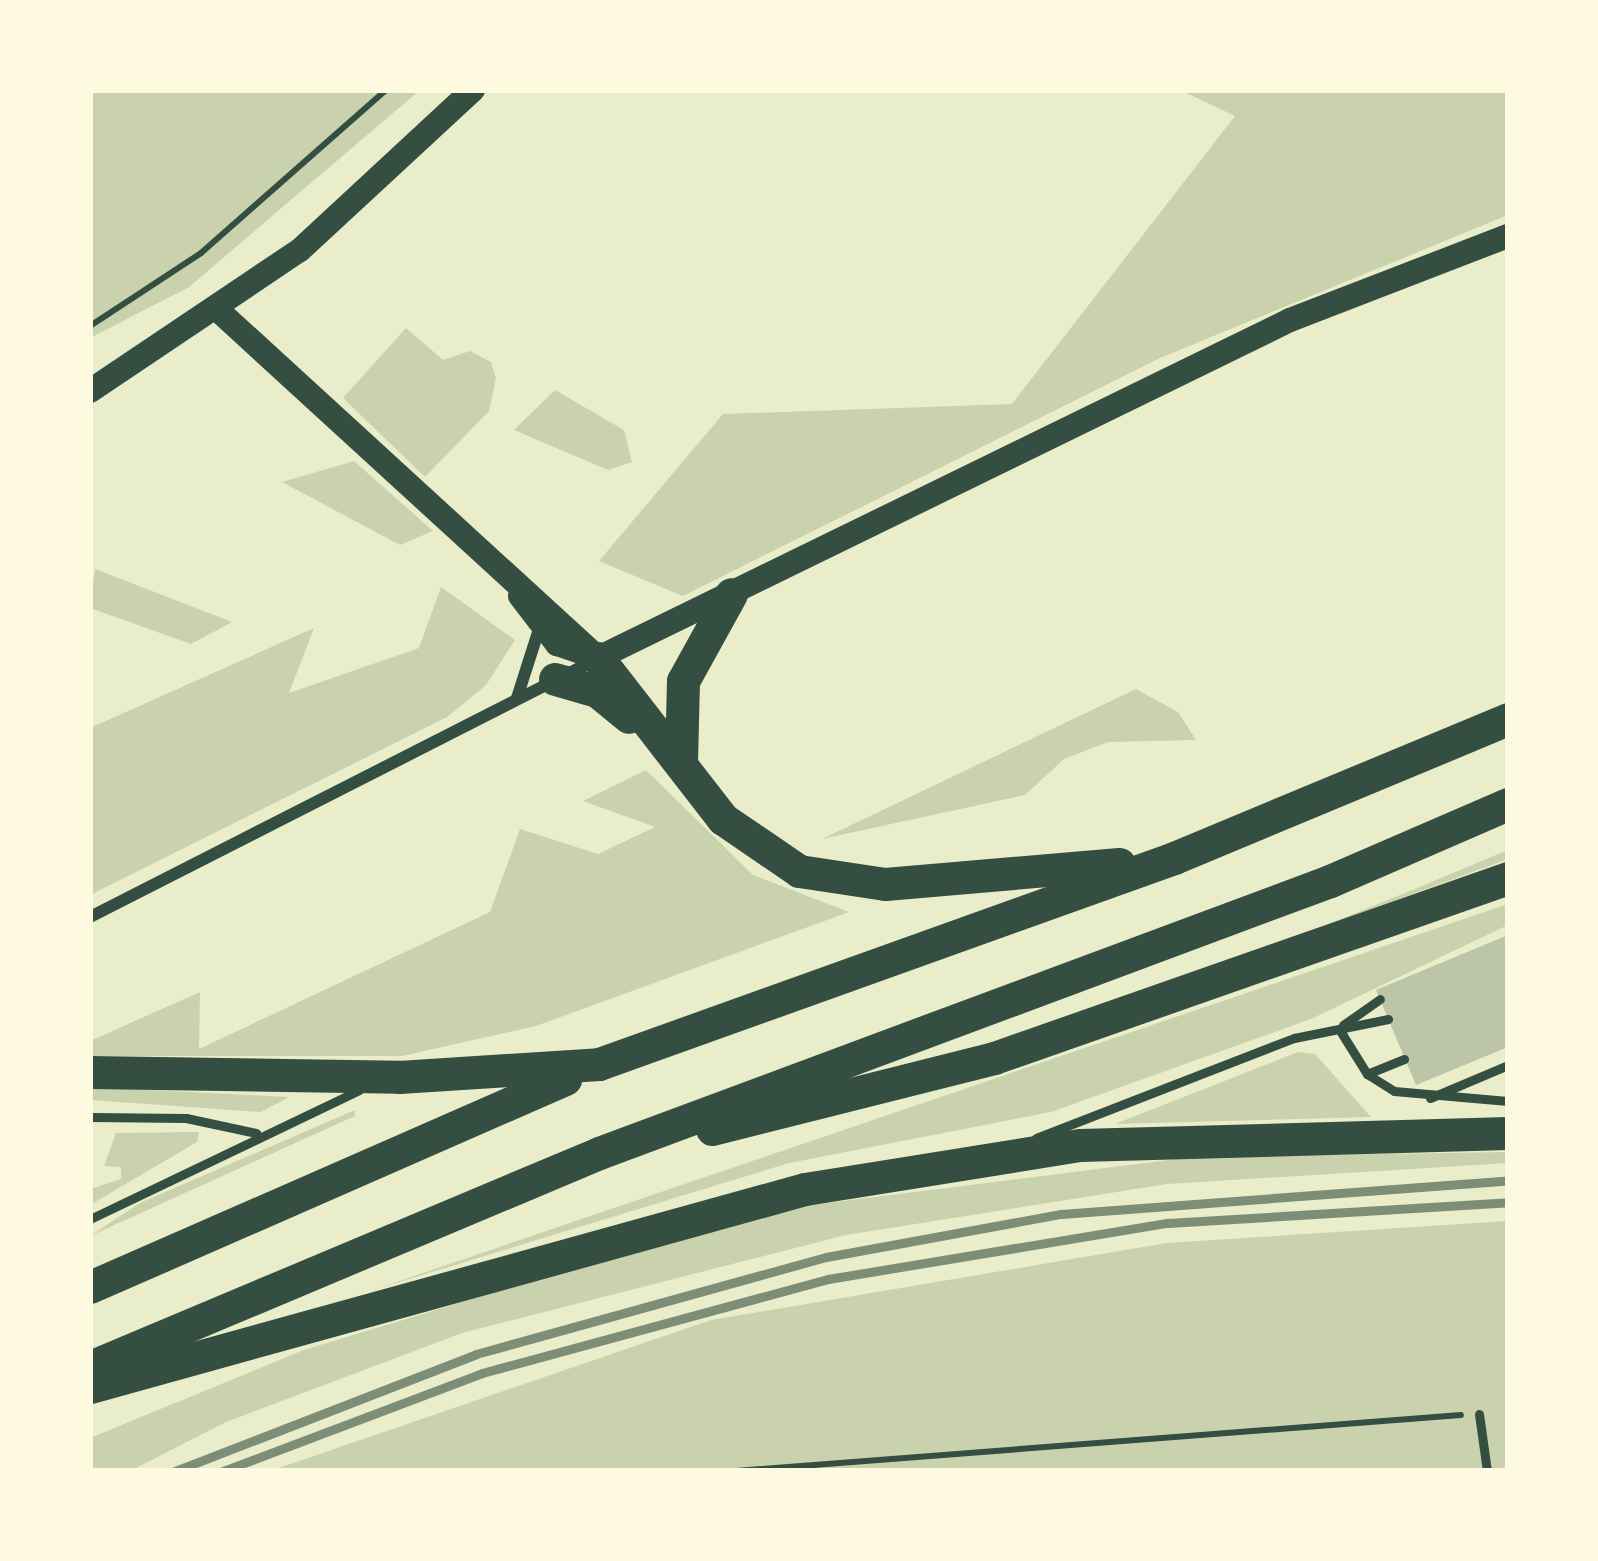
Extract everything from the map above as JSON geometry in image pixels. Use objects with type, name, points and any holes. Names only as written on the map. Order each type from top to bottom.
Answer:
[{"type":"highway","points":[[681,764],[683,681],[731,594]]},
{"type":"highway","points":[[598,658],[701,792]]},
{"type":"highway","points":[[555,679],[610,701],[773,860],[850,882],[1174,858]]},
{"type":"highway","points":[[90,1287],[599,1064],[1174,858],[1508,719]]},
{"type":"highway","points":[[90,1367],[599,1153],[1330,881],[1508,804]]},
{"type":"highway","points":[[599,1153],[994,1058],[1508,878]]},
{"type":"highway","points":[[90,1072],[399,1078],[599,1064]]},
{"type":"highway","points":[[90,1387],[659,1223],[998,1155],[1508,1133]]},
{"type":"main road","points":[[90,391],[220,312],[472,90]]},
{"type":"main road","points":[[509,579],[540,626],[567,651],[598,658],[1290,320],[1508,236]]},
{"type":"main road","points":[[220,312],[598,658]]},
{"type":"street","points":[[516,699],[540,626]]},
{"type":"street","points":[[90,917],[598,658]]},
{"type":"lane","points":[[1339,1029],[1379,999]]},
{"type":"lane","points":[[998,1155],[1339,1029],[1388,1019]]},
{"type":"lane","points":[[1339,1029],[1366,1074],[1425,1100],[1508,1101]]},
{"type":"lane","points":[[1366,1074],[1404,1059]]},
{"type":"lane","points":[[1425,1100],[1508,1065]]},
{"type":"lane","points":[[90,1219],[256,1133],[399,1078]]},
{"type":"lane","points":[[90,1117],[256,1133]]},
{"type":"lane","points":[[1479,1414],[1486,1471]]},
{"type":"path","points":[[90,326],[201,253],[386,90]]},
{"type":"path","points":[[736,1471],[1479,1414]]},
{"type":"green space","points":[[90,90],[420,90],[189,287],[90,338]]},
{"type":"green space","points":[[1180,90],[1508,90],[1508,215],[1160,358],[683,596],[599,561],[723,414],[1012,404],[1235,116]]},
{"type":"green space","points":[[406,328],[443,360],[470,351],[491,362],[496,378],[489,411],[425,477],[343,398]]},
{"type":"green space","points":[[555,390],[624,430],[632,462],[608,470],[514,430]]},
{"type":"green space","points":[[354,461],[433,531],[400,545],[282,482]]},
{"type":"green space","points":[[95,569],[232,622],[191,644],[90,608]]},
{"type":"green space","points":[[441,587],[515,640],[486,685],[447,717],[90,895],[90,728],[314,628],[289,693],[419,648]]},
{"type":"green space","points":[[1136,689],[1178,712],[1196,740],[1108,742],[1064,759],[1025,795],[822,839]]},
{"type":"green space","points":[[646,770],[753,875],[849,912],[536,1026],[402,1056],[90,1056],[90,1041],[200,992],[199,1049],[490,912],[520,829],[598,854],[655,827],[583,801]]},
{"type":"green space","points":[[1508,850],[1508,859],[1314,930],[1405,893]]},
{"type":"green space","points":[[1508,904],[1508,925],[1311,1019],[1051,1112],[789,1163],[373,1290]]},
{"type":"green space","points":[[1298,1052],[1315,1054],[1371,1117],[1115,1124]]},
{"type":"green space","points":[[90,1087],[289,1097],[261,1112],[90,1100]]},
{"type":"green space","points":[[355,1110],[355,1116],[90,1236],[140,1203]]},
{"type":"green space","points":[[199,1132],[197,1142],[90,1205],[90,1189],[121,1179],[121,1167],[104,1166],[116,1133]]},
{"type":"green space","points":[[1508,1152],[1508,1163],[1167,1184],[846,1235],[462,1333],[226,1422],[130,1471],[90,1471],[90,1438],[304,1350],[763,1211],[1193,1157]]},
{"type":"green space","points":[[1508,1221],[1508,1471],[270,1471],[711,1320],[1167,1243]]},
{"type":"building","points":[[1508,935],[1508,1047],[1416,1085],[1376,990]]},
{"type":"railway","points":[[175,1471],[476,1354],[826,1257],[1061,1214],[1508,1180]]},
{"type":"railway","points":[[223,1471],[482,1373],[828,1279],[1168,1223],[1508,1202]]}]
